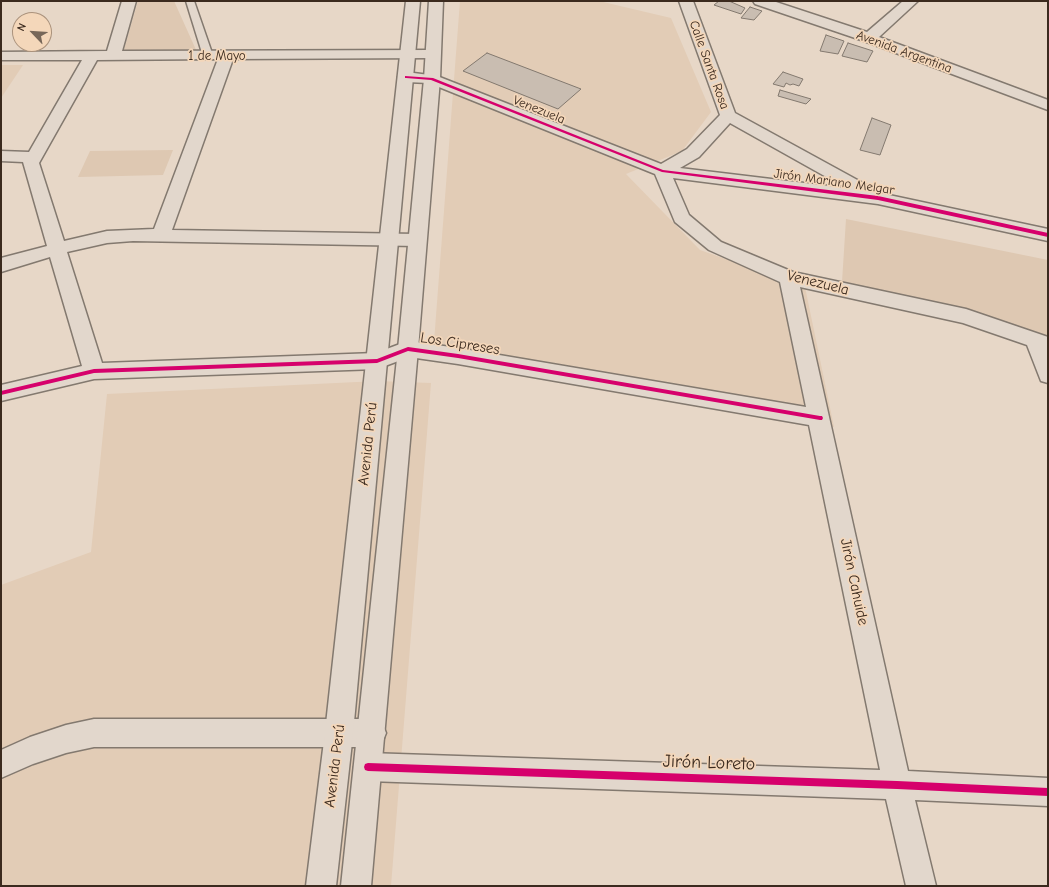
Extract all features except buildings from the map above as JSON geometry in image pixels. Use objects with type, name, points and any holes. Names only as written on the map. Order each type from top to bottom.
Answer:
[{"type":"street","points":[[113,56],[129,1]]},
{"type":"street","name":"Avenida Perú","points":[[321,886],[339,733],[413,1]]},
{"type":"street","name":"Avenida Perú","points":[[356,886],[408,349],[432,79],[436,1]]},
{"type":"street","name":"Calle Santa Rosa","points":[[662,171],[693,153],[728,116],[686,1]]},
{"type":"street","name":"Avenida Argentina","points":[[760,1],[869,38],[1048,105]]},
{"type":"street","points":[[869,38],[911,1]]},
{"type":"street","name":"1 de Mayo","points":[[1,56],[433,54]]},
{"type":"street","points":[[1,172],[33,160],[92,55]]},
{"type":"street","points":[[161,235],[227,56]]},
{"type":"street","name":"Venezuela","points":[[406,77],[432,79],[662,171],[681,218],[715,246],[789,278],[966,316],[1042,342]]},
{"type":"street","points":[[728,116],[878,198]]},
{"type":"street","points":[[1,156],[33,160]]},
{"type":"street","points":[[33,160],[57,248],[94,371]]},
{"type":"street","name":"Jirón Mariano Melgar","points":[[662,171],[878,198],[1048,235]]},
{"type":"street","points":[[1,265],[57,248],[107,237],[133,235],[417,240]]},
{"type":"street","name":"Jirón Cahuide","points":[[789,278],[897,784],[921,886]]},
{"type":"street","points":[[1042,342],[1048,375]]},
{"type":"street","name":"Los Cipreses","points":[[1,393],[94,371],[377,361],[408,349],[458,356],[820,418]]},
{"type":"street","points":[[1,764],[30,751],[66,739],[94,733],[372,733]]},
{"type":"street","name":"Jirón Loreto","points":[[368,767],[897,784],[1048,792]]},
{"type":"lane","points":[[190,1],[208,56]]},
{"type":"shaded area","points":[[138,1],[174,1],[197,52],[123,53]]},
{"type":"shaded area","points":[[460,1],[599,1],[671,18],[711,112],[682,151],[626,174],[700,250],[805,287],[834,427],[713,407],[433,355]]},
{"type":"shaded area","points":[[1,65],[23,65],[1,98]]},
{"type":"shaded area","points":[[173,150],[163,175],[78,177],[90,151]]},
{"type":"shaded area","points":[[846,219],[1048,260],[1048,339],[984,315],[842,282]]},
{"type":"shaded area","points":[[378,381],[431,383],[391,886],[1,886],[1,585],[91,552],[107,394]]},
{"type":"cycle path","points":[[406,77],[432,79],[662,171],[878,198],[1048,235]]},
{"type":"cycle path","points":[[1,393],[94,371],[377,361],[408,349],[458,356],[820,418]]},
{"type":"cycle path","points":[[368,767],[897,785],[1048,792]]}]
